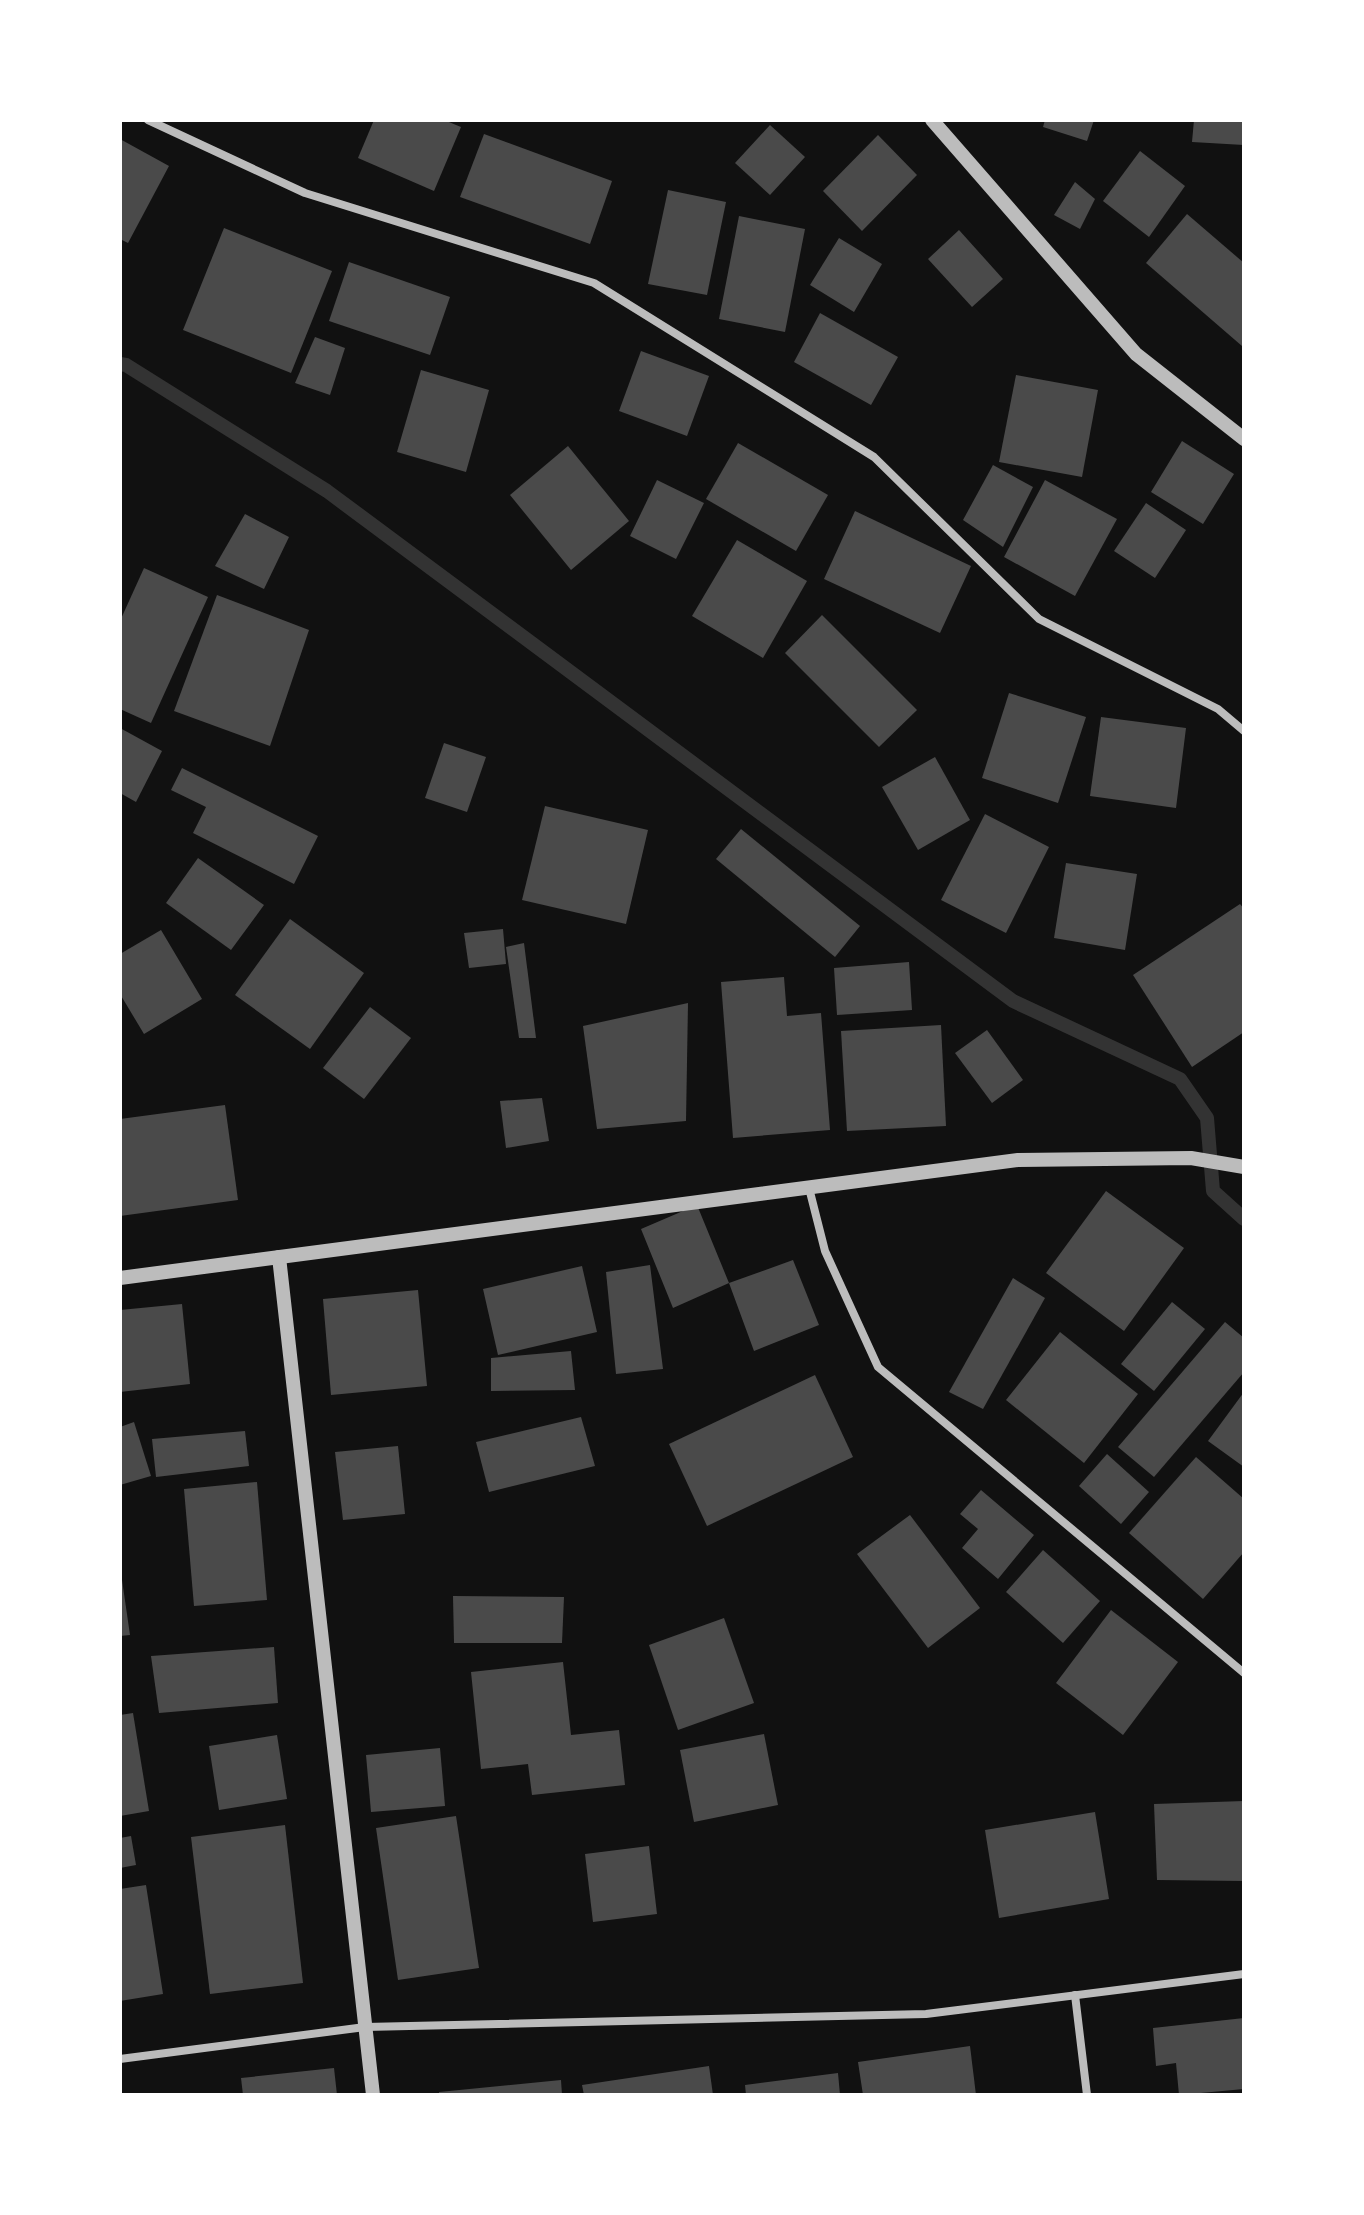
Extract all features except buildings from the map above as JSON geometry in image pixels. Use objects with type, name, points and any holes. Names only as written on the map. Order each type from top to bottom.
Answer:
[{"type":"street","points":[[148,120],[305,193],[594,283],[874,457],[1039,619],[1218,709],[1244,731]]},
{"type":"street","points":[[932,120],[1136,354],[1244,439]]},
{"type":"street","points":[[120,1278],[1018,1160],[1191,1158],[1244,1167]]},
{"type":"street","points":[[809,1188],[825,1251],[878,1367],[1244,1673]]},
{"type":"street","points":[[279,1257],[373,2095]]},
{"type":"street","points":[[120,2059],[365,2027],[926,2014],[1244,1974]]},
{"type":"street","points":[[1075,1995],[1087,2095]]},
{"type":"waterway","points":[[120,364],[327,491],[1013,1001],[1180,1079],[1207,1118],[1213,1191],[1244,1219]]}]
